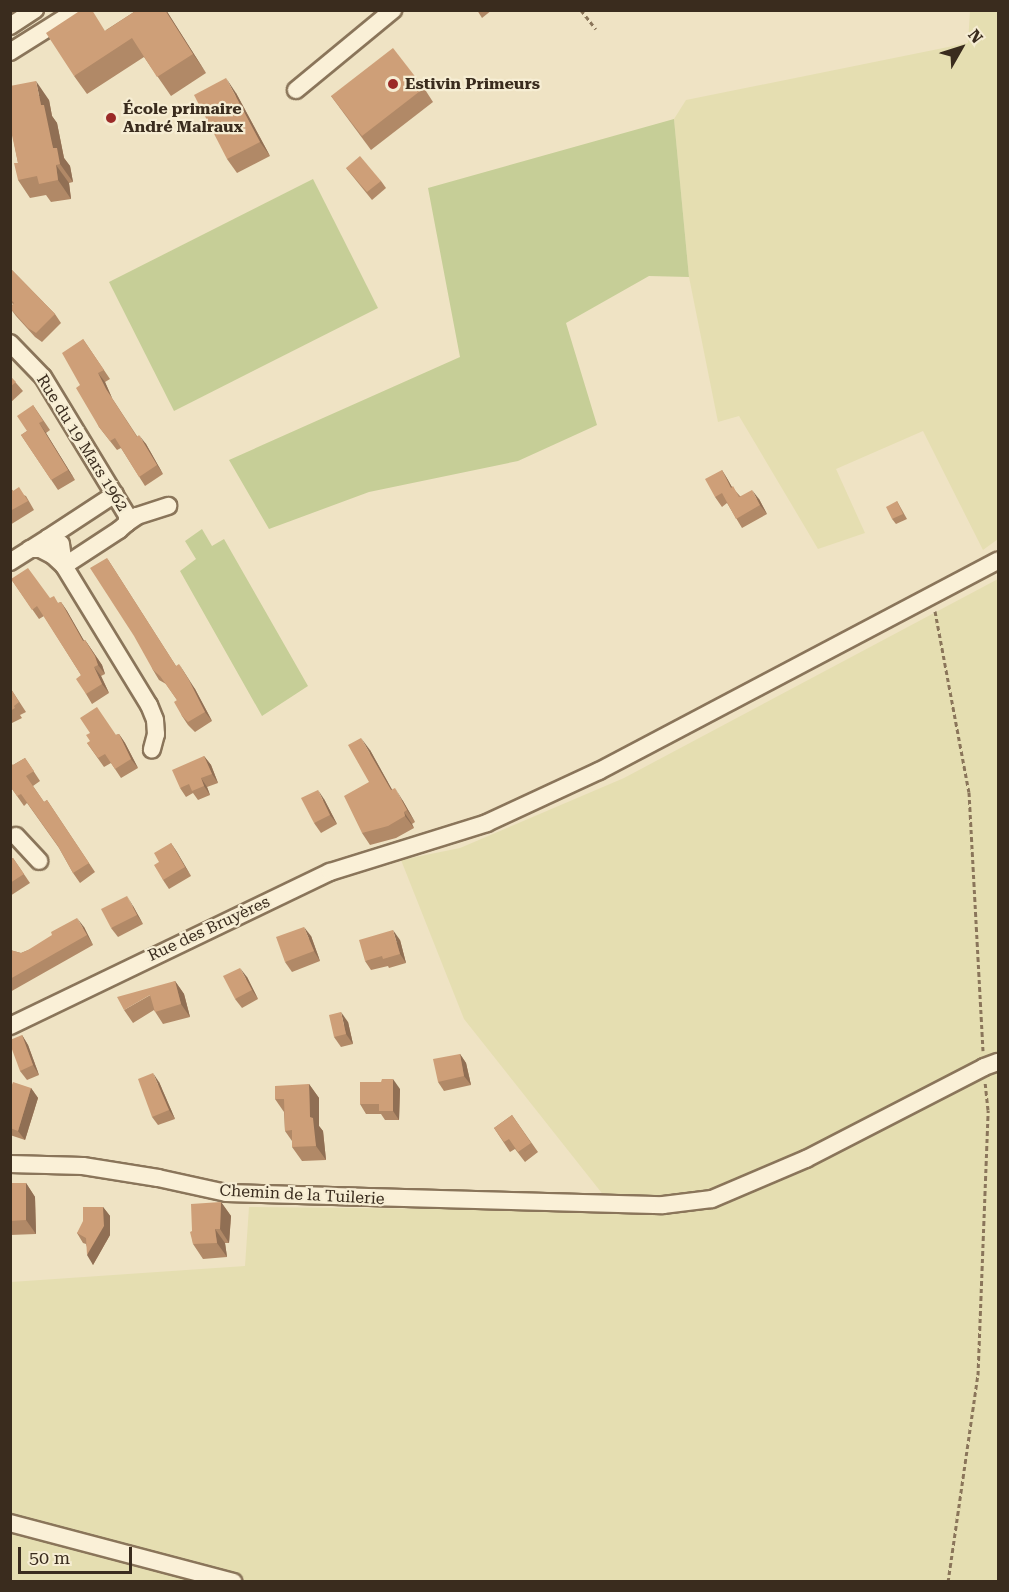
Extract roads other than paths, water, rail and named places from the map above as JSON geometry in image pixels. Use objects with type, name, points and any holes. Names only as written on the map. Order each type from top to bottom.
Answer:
[{"type":"street","points":[[10,26],[35,10]]},
{"type":"street","points":[[10,52],[77,10]]},
{"type":"street","points":[[296,90],[393,10]]},
{"type":"street","name":"Rue du 19 Mars 1962","points":[[10,343],[43,377],[124,508],[127,523],[64,566]]},
{"type":"street","points":[[10,562],[115,494]]},
{"type":"street","points":[[127,523],[137,516],[168,506]]},
{"type":"street","points":[[48,538],[60,544],[64,566],[149,705],[155,720],[156,734],[152,749]]},
{"type":"street","points":[[30,549],[40,549],[64,566]]},
{"type":"street","name":"Rue des Bruyères","points":[[10,1026],[330,872],[487,823],[599,771],[999,561]]},
{"type":"street","points":[[12,835],[39,861]]},
{"type":"street","name":"Chemin de la Tuilerie","points":[[10,1164],[83,1166],[158,1178],[226,1193],[663,1205],[712,1199],[806,1159],[984,1067],[999,1062]]},
{"type":"street","points":[[10,1523],[233,1581]]},
{"type":"place","name":"Estivin Primeurs","points":[[393,84]]},
{"type":"place","name":"École primaire André Malraux","points":[[111,118]]}]
